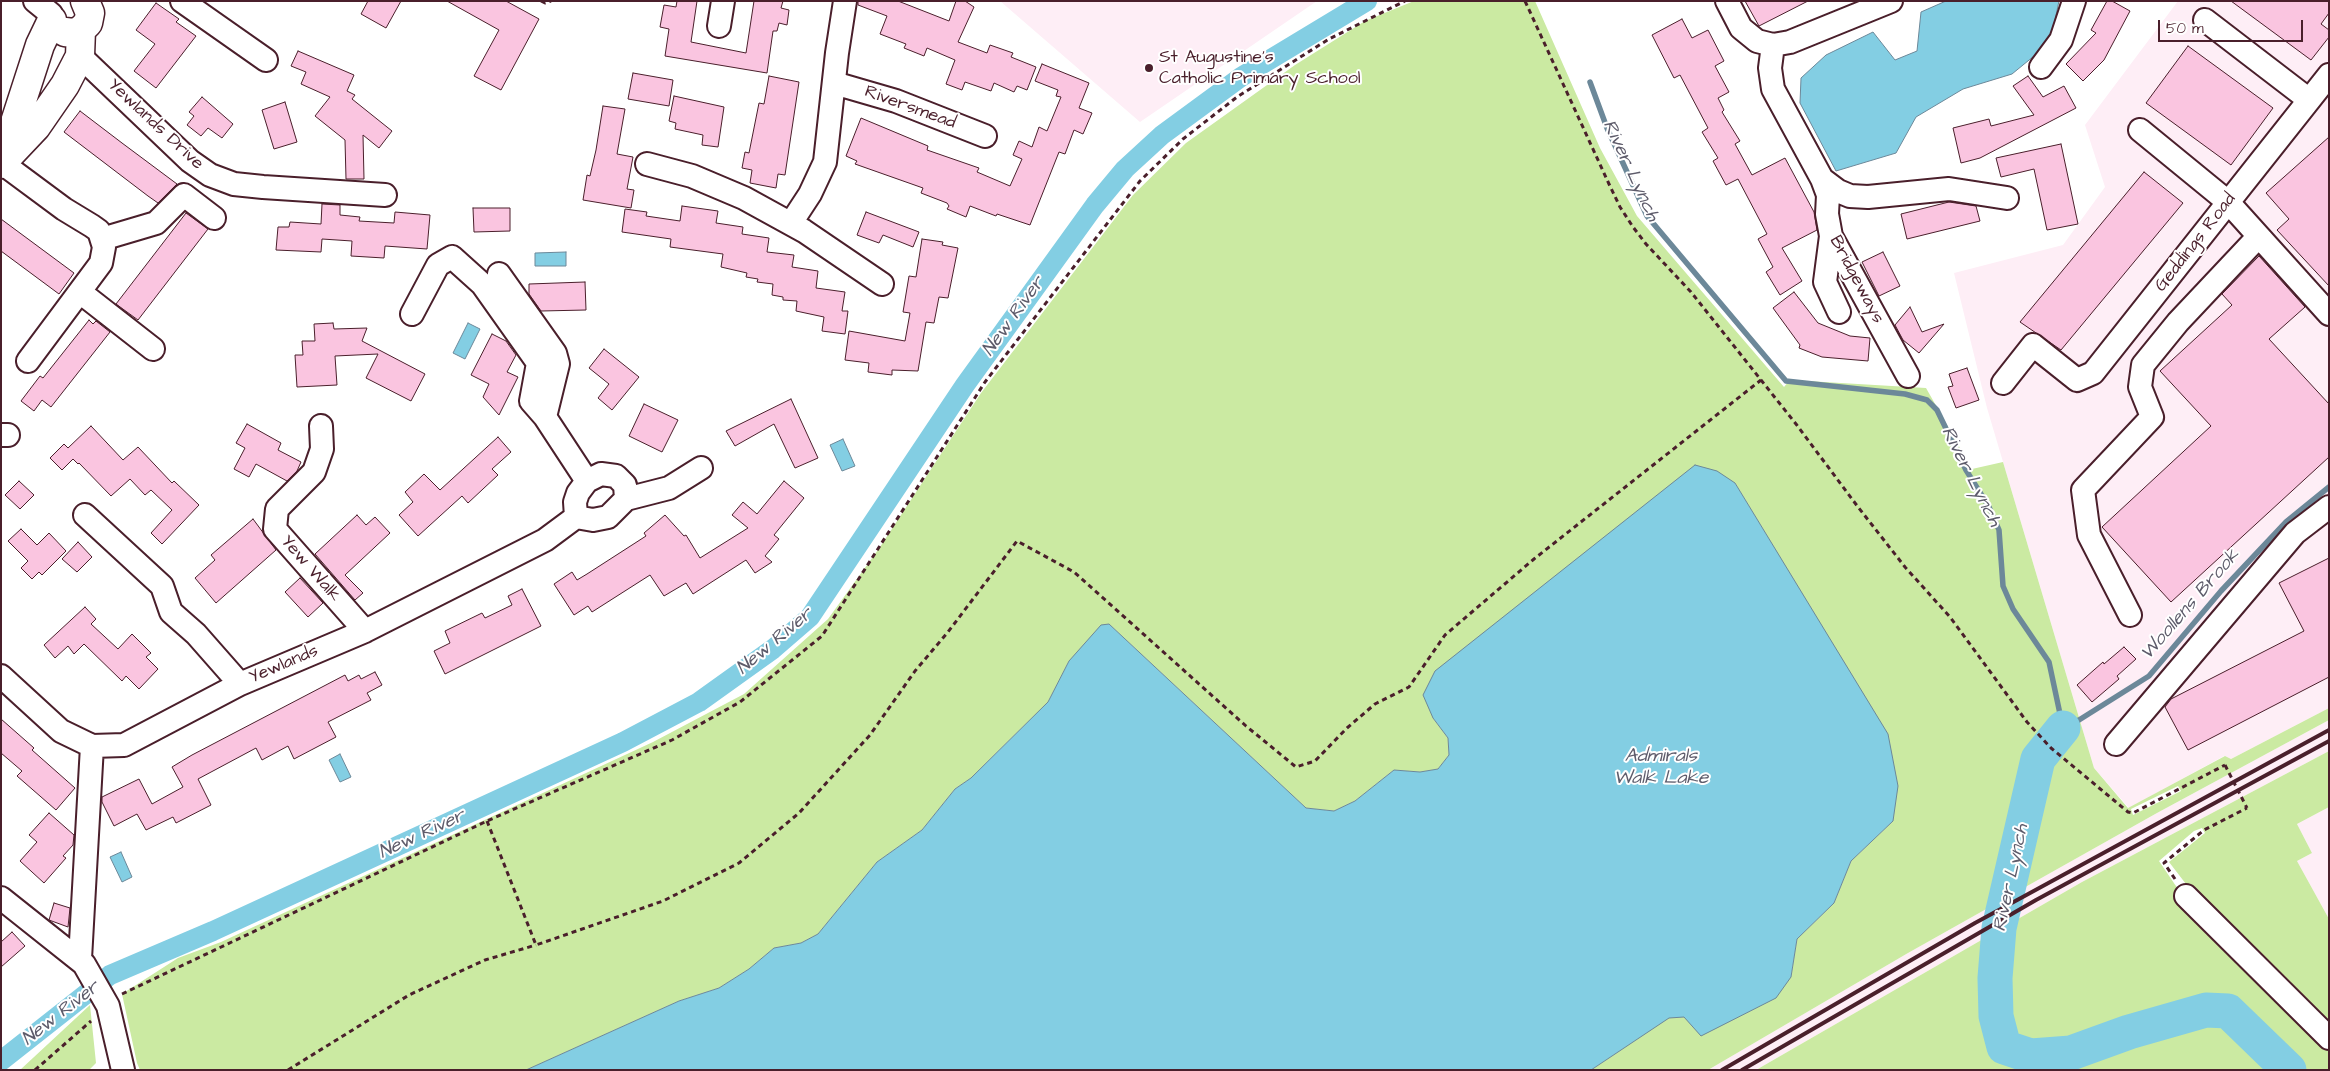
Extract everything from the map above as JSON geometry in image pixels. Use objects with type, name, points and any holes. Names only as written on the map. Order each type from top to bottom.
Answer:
[{"type":"main road","points":[[48,9],[57,28],[64,32],[73,33],[88,20]]},
{"type":"main road","points":[[1,164],[40,45],[48,9]]},
{"type":"main road","points":[[1,164],[41,120],[65,86],[88,20]]},
{"type":"street","points":[[182,1],[266,60]]},
{"type":"street","points":[[719,26],[724,1]]},
{"type":"street","points":[[791,223],[810,194],[825,162],[842,12],[845,1]]},
{"type":"street","points":[[1727,1],[1741,28],[1757,41],[1773,45],[1790,42],[1891,1]]},
{"type":"street","points":[[2041,67],[2061,40],[2074,1]]},
{"type":"street","name":"Yewlands Drive","points":[[88,20],[190,162],[210,175],[234,184],[385,195]]},
{"type":"street","points":[[2205,20],[2308,99]]},
{"type":"street","points":[[1773,45],[1770,68],[1773,89],[1822,179],[1838,191],[1850,196],[1868,197],[1948,189],[2007,198]]},
{"type":"street","name":"Geddings Road","points":[[2002,383],[2034,346],[2077,380],[2093,373],[2308,99],[2329,75]]},
{"type":"street","name":"Riversmead","points":[[834,83],[896,101],[985,136]]},
{"type":"street","points":[[2140,130],[2228,202],[2329,314]]},
{"type":"street","points":[[1,164],[64,209],[92,226],[102,239],[104,255],[101,264],[28,361]]},
{"type":"street","points":[[647,164],[699,179],[744,198],[791,223],[882,284]]},
{"type":"street","name":"Bridgeways","points":[[1822,179],[1828,196],[1826,214],[1831,236],[1908,376]]},
{"type":"street","points":[[102,239],[156,223],[184,195],[214,218]]},
{"type":"street","points":[[1831,236],[1825,282],[1839,312]]},
{"type":"street","points":[[2130,615],[2089,535],[2083,490],[2152,417],[2140,387],[2143,365],[2178,322],[2258,237]]},
{"type":"street","points":[[412,314],[438,265],[452,257],[482,284],[538,363],[531,401],[545,417],[587,481]]},
{"type":"street","points":[[499,274],[555,354],[558,364],[545,417]]},
{"type":"street","points":[[80,292],[154,349]]},
{"type":"street","name":"Yew Walk","points":[[321,426],[322,449],[314,472],[276,509],[275,529],[365,631]]},
{"type":"street","points":[[626,499],[625,485],[616,476],[601,474],[587,481],[578,493],[575,502],[576,516],[594,520],[608,517],[626,499],[669,488],[701,468]]},
{"type":"street","points":[[2116,744],[2295,533],[2329,507]]},
{"type":"street","points":[[85,515],[162,586],[171,612],[196,634],[240,684]]},
{"type":"street","name":"Yewlands","points":[[1,676],[61,731],[92,746],[124,745],[240,684],[365,631],[544,540],[576,516]]},
{"type":"street","points":[[82,962],[92,746]]},
{"type":"street","points":[[2186,896],[2329,1038]]},
{"type":"street","points":[[1,898],[82,962],[108,1006],[123,1070]]},
{"type":"path","points":[[541,1],[545,3],[551,1]]},
{"type":"path","points":[[35,1070],[121,995],[487,821],[672,740],[732,707],[822,636],[985,382],[1140,182],[1183,139],[1237,98],[1329,40],[1405,1]]},
{"type":"path","points":[[1526,1],[1620,207],[1646,244],[1692,292],[1905,567],[1950,618],[2027,722],[2051,748],[2128,812],[2133,813],[2225,765],[2247,808],[2204,830],[2164,863],[2186,896]]},
{"type":"path","points":[[288,1070],[409,995],[485,960],[536,945],[663,901],[738,863],[799,813],[870,735],[915,671],[948,632],[1017,541],[1074,572],[1246,726],[1296,767],[1315,761],[1347,728],[1376,704],[1409,686],[1445,635],[1534,559],[1761,380]]},
{"type":"path","points":[[487,821],[536,945]]},
{"type":"shaded area","name":"St Augustine's Catholic Primary School","points":[[1000,1],[1317,1],[1140,122]]},
{"type":"shaded area","points":[[2178,1],[2329,1],[2329,708],[2231,759],[2224,756],[2129,808],[2094,768],[1987,408],[1954,273],[2063,245],[2105,187],[2085,125]]},
{"type":"shaded area","points":[[2329,720],[2329,751],[2082,882],[1756,1070],[1708,1070],[1908,953],[2157,813]]},
{"type":"shaded area","points":[[2329,807],[2329,919],[2297,861],[2312,853],[2297,824]]},
{"type":"green space","points":[[1414,1],[1535,1],[1600,148],[1637,216],[1784,387],[1790,380],[1926,388],[1972,469],[2003,462],[2094,768],[2128,808],[2225,756],[2231,759],[2329,708],[2329,720],[2157,813],[1908,953],[1708,1070],[1591,1070],[1669,1017],[1683,1017],[1791,977],[1797,939],[1834,903],[1851,861],[1893,821],[1801,593],[1735,483],[1433,718],[1448,738],[1449,755],[1438,769],[1420,772],[1394,770],[1355,801],[1334,811],[1306,808],[1109,624],[1069,661],[1048,702],[971,778],[955,789],[922,830],[877,862],[818,934],[801,943],[774,948],[749,969],[719,988],[679,1001],[526,1070],[140,1070],[122,994],[178,958],[221,942],[653,742],[744,694],[828,619],[880,547],[981,393],[1133,195],[1186,143],[1295,65],[1365,21]],"holes":[[[2178,786],[2181,791],[2133,815],[2131,809]]]},
{"type":"green space","points":[[2329,751],[2329,807],[2297,824],[2312,853],[2297,861],[2329,919],[2329,1033],[2206,910],[2169,862],[2205,833],[2202,828],[2194,831],[2159,861],[2180,892],[2329,1048],[2329,1070],[1756,1070],[2082,882]]},
{"type":"green space","points":[[90,1005],[96,1063],[89,1070],[20,1070]]},
{"type":"water","points":[[1946,1],[2059,1],[2051,39],[2012,74],[1963,89],[1916,117],[1896,153],[1836,171],[1800,103],[1801,78],[1826,55],[1873,32],[1895,60],[1917,51],[1921,12]]},
{"type":"water","points":[[566,252],[566,266],[535,266],[535,253]]},
{"type":"water","points":[[468,323],[480,329],[465,359],[453,353]]},
{"type":"water","points":[[843,439],[855,466],[842,471],[830,445]]},
{"type":"water","name":"Admirals Walk Lake","points":[[1695,465],[1717,471],[1735,483],[1888,734],[1898,786],[1893,821],[1851,861],[1834,903],[1797,939],[1791,977],[1776,998],[1701,1036],[1684,1017],[1669,1018],[1591,1070],[526,1070],[679,1001],[719,988],[749,969],[774,948],[801,943],[818,934],[877,862],[922,830],[955,789],[971,778],[1048,702],[1069,661],[1101,625],[1109,624],[1306,808],[1334,811],[1355,801],[1394,770],[1420,772],[1438,769],[1449,755],[1448,738],[1433,718],[1423,695],[1435,671]]},
{"type":"water","points":[[340,754],[351,777],[340,782],[329,760]]},
{"type":"water","points":[[121,852],[132,877],[122,882],[110,857]]},
{"type":"building","points":[[368,1],[401,1],[386,28],[361,14]]},
{"type":"building","points":[[447,1],[506,1],[539,19],[501,90],[474,76],[499,30]]},
{"type":"building","points":[[677,1],[697,1],[691,42],[746,53],[754,1],[783,1],[781,8],[789,10],[787,25],[779,23],[777,31],[773,31],[767,73],[665,56],[669,29],[660,27],[664,5],[676,7]]},
{"type":"building","points":[[858,1],[898,1],[949,21],[956,1],[965,1],[974,7],[958,42],[987,53],[990,45],[1013,53],[1011,57],[1036,67],[1027,90],[1017,86],[1014,92],[994,83],[991,91],[965,82],[962,90],[946,84],[955,60],[927,48],[924,56],[904,48],[906,44],[880,34],[887,16],[858,5]]},
{"type":"building","points":[[1745,1],[1808,1],[1759,26]]},
{"type":"building","points":[[2107,1],[2112,1],[2130,11],[2104,60],[2083,81],[2066,64],[2096,33],[2091,30]]},
{"type":"building","points":[[2231,1],[2329,1],[2329,13],[2321,24],[2329,30],[2329,37],[2311,60]]},
{"type":"building","points":[[156,3],[179,19],[176,22],[196,36],[156,88],[134,71],[155,44],[136,30]]},
{"type":"building","points":[[1682,19],[1692,38],[1708,30],[1724,61],[1715,66],[1729,92],[1718,98],[1724,110],[1722,112],[1740,141],[1735,144],[1752,175],[1785,158],[1814,212],[1817,230],[1782,248],[1802,281],[1780,295],[1766,272],[1773,267],[1758,239],[1767,234],[1738,179],[1726,185],[1713,161],[1718,158],[1702,132],[1708,128],[1680,75],[1674,78],[1652,35]]},
{"type":"building","points":[[2188,46],[2273,108],[2231,165],[2146,103]]},
{"type":"building","points":[[298,51],[354,75],[347,91],[355,95],[352,99],[392,131],[379,148],[363,135],[364,179],[346,179],[345,140],[315,116],[330,97],[301,84],[306,72],[291,66]]},
{"type":"building","points":[[1042,64],[1089,83],[1079,108],[1092,113],[1083,134],[1074,130],[1065,154],[1059,152],[1030,225],[997,214],[996,216],[970,206],[966,217],[947,209],[949,206],[947,203],[921,193],[923,188],[855,164],[857,161],[846,156],[861,118],[928,146],[927,150],[979,168],[977,172],[1010,186],[1022,159],[1013,155],[1019,141],[1032,147],[1039,127],[1047,131],[1061,97],[1056,96],[1058,90],[1035,81]]},
{"type":"building","points":[[633,73],[673,80],[669,106],[628,99]]},
{"type":"building","points":[[769,76],[799,82],[785,175],[778,174],[776,188],[750,183],[752,170],[742,168],[745,152],[749,153],[759,103],[764,104]]},
{"type":"building","points":[[2028,76],[2043,97],[2064,86],[2076,108],[1980,158],[1961,163],[1953,128],[1989,119],[1991,126],[2034,115],[2013,86]]},
{"type":"building","points":[[674,96],[724,107],[718,147],[702,145],[703,135],[675,129],[676,123],[669,121]]},
{"type":"building","points":[[202,97],[233,124],[222,138],[208,128],[201,136],[187,125],[194,116],[189,112]]},
{"type":"building","points":[[285,102],[297,142],[274,149],[262,110]]},
{"type":"building","points":[[603,106],[625,109],[617,154],[633,157],[627,189],[634,190],[631,208],[583,200],[587,175],[590,176],[596,150]]},
{"type":"building","points":[[80,111],[177,184],[158,203],[148,196],[64,132]]},
{"type":"building","points":[[2329,137],[2329,286],[2277,230],[2289,219],[2266,193]]},
{"type":"building","points":[[2061,144],[2078,224],[2047,230],[2034,169],[2001,177],[1996,158]]},
{"type":"building","points":[[2144,172],[2183,203],[2061,350],[2020,322]]},
{"type":"building","points":[[1949,202],[1976,206],[1980,221],[1907,239],[1901,214]]},
{"type":"building","points":[[322,204],[340,205],[340,215],[360,217],[359,221],[394,223],[395,212],[430,215],[427,249],[385,246],[384,258],[351,256],[352,241],[322,239],[321,252],[276,250],[278,227],[289,227],[290,222],[321,224]]},
{"type":"building","points":[[682,206],[718,211],[716,223],[743,227],[742,234],[769,238],[767,252],[794,255],[792,267],[818,271],[816,288],[845,292],[842,311],[848,311],[845,334],[822,331],[824,317],[796,311],[797,301],[783,300],[783,297],[772,295],[773,284],[757,282],[758,279],[746,277],[747,273],[721,267],[723,254],[670,247],[671,239],[622,232],[625,209],[647,212],[646,216],[680,221]]},
{"type":"building","points":[[473,208],[510,208],[510,231],[474,232]]},
{"type":"building","points":[[866,212],[919,232],[913,247],[883,235],[879,243],[857,235]]},
{"type":"building","points":[[186,213],[208,229],[138,320],[116,304]]},
{"type":"building","points":[[1,219],[74,273],[59,294],[1,251]]},
{"type":"building","points":[[922,239],[943,242],[942,245],[958,248],[948,298],[939,297],[934,323],[926,322],[918,371],[892,370],[892,375],[868,372],[869,363],[845,360],[849,331],[905,341],[910,313],[903,312],[909,276],[916,277]]},
{"type":"building","points":[[1883,252],[1900,286],[1879,296],[1862,262]]},
{"type":"building","points":[[2259,256],[2305,307],[2269,339],[2329,404],[2329,457],[2171,602],[2102,527],[2211,426],[2160,371],[2232,305],[2222,294]]},
{"type":"building","points":[[585,282],[586,310],[541,311],[529,294],[529,284]]},
{"type":"building","points":[[1794,292],[1818,323],[1850,336],[1870,338],[1868,361],[1822,357],[1799,348],[1800,345],[1773,308]]},
{"type":"building","points":[[1910,307],[1922,332],[1944,324],[1919,353],[1903,340],[1895,325]]},
{"type":"building","points":[[89,320],[93,324],[96,321],[110,332],[51,407],[42,400],[34,411],[21,401],[40,376],[43,378]]},
{"type":"building","points":[[333,323],[334,329],[367,328],[362,341],[425,374],[411,401],[366,378],[378,354],[335,356],[337,385],[297,387],[295,355],[303,355],[302,341],[315,341],[314,324]]},
{"type":"building","points":[[492,334],[506,341],[516,355],[507,372],[518,377],[499,415],[483,397],[489,384],[471,375]]},
{"type":"building","points":[[604,349],[639,377],[612,410],[598,398],[609,384],[589,368]]},
{"type":"building","points":[[1967,368],[1979,400],[1956,408],[1948,387],[1953,386],[1949,374]]},
{"type":"building","points":[[791,399],[818,458],[795,468],[774,424],[735,446],[726,431]]},
{"type":"building","points":[[644,404],[678,420],[662,452],[629,436]]},
{"type":"building","points":[[247,424],[281,443],[278,450],[301,462],[297,471],[287,481],[256,464],[249,477],[234,469],[245,448],[236,443]]},
{"type":"building","points":[[91,426],[123,460],[138,447],[172,483],[174,481],[199,505],[162,544],[151,533],[172,510],[151,490],[145,495],[130,479],[111,496],[73,459],[62,470],[50,458],[64,444],[68,448]]},
{"type":"building","points":[[498,437],[511,452],[492,469],[498,475],[468,503],[462,496],[418,536],[399,515],[413,502],[405,492],[424,474],[440,490]]},
{"type":"building","points":[[19,481],[34,495],[20,509],[5,495]]},
{"type":"building","points":[[784,481],[804,498],[774,535],[779,539],[765,556],[772,562],[755,573],[746,560],[693,594],[686,583],[664,596],[650,575],[592,612],[588,606],[574,615],[554,584],[572,572],[577,580],[587,574],[646,536],[644,533],[665,515],[684,536],[686,535],[700,558],[748,528],[732,515],[743,502],[757,514]]},
{"type":"building","points":[[357,515],[366,525],[375,517],[390,533],[345,575],[363,593],[355,600],[315,554]]},
{"type":"building","points":[[253,519],[276,550],[216,603],[195,578],[215,560],[211,555]]},
{"type":"building","points":[[21,529],[37,545],[49,533],[66,551],[42,575],[39,572],[32,579],[21,568],[28,561],[8,541]]},
{"type":"building","points":[[78,542],[92,557],[77,572],[62,559]]},
{"type":"building","points":[[2329,558],[2329,677],[2188,750],[2165,707],[2171,699],[2304,631],[2279,583]]},
{"type":"building","points":[[300,578],[323,603],[308,617],[285,592]]},
{"type":"building","points":[[522,589],[541,626],[445,674],[434,651],[450,643],[445,631],[482,613],[485,618],[512,605],[508,596]]},
{"type":"building","points":[[85,607],[96,619],[91,624],[118,649],[132,634],[151,653],[146,657],[158,669],[139,689],[126,676],[122,681],[84,644],[74,654],[68,646],[55,658],[44,645]]},
{"type":"building","points":[[2124,647],[2136,659],[2117,676],[2119,679],[2092,702],[2077,685],[2103,662],[2104,664]]},
{"type":"building","points":[[375,672],[382,685],[367,693],[371,700],[328,722],[336,737],[294,759],[288,746],[262,760],[256,748],[198,779],[211,805],[176,823],[173,817],[146,830],[137,814],[114,826],[102,802],[102,797],[139,779],[152,804],[183,787],[172,767],[192,755],[345,675],[348,681],[359,675],[361,679]]},
{"type":"building","points":[[1,719],[34,748],[32,750],[75,788],[56,810],[17,776],[22,771],[1,753]]},
{"type":"building","points":[[49,813],[74,835],[73,845],[63,856],[66,858],[44,883],[20,861],[37,842],[29,835]]},
{"type":"building","points":[[54,903],[70,908],[68,927],[49,920]]},
{"type":"building","points":[[12,932],[25,946],[1,967],[1,942]]},
{"type":"waterway","name":"New River","points":[[1,1061],[110,975],[213,931],[623,742],[699,702],[773,649],[810,617],[965,385],[1095,205],[1125,169],[1162,135],[1241,77],[1367,1]]},
{"type":"waterway","name":"River Lynch","points":[[1590,82],[1607,128],[1647,216],[1786,381],[1905,394],[1927,400],[1937,410],[1966,470],[1989,507],[1999,530],[2003,586],[2013,609],[2049,662],[2063,728],[2149,676],[2221,591],[2286,522],[2329,487]]},
{"type":"waterway","name":"River Lynch","points":[[2063,728],[2038,759],[1999,928],[1995,978],[1996,1016],[2004,1047],[2031,1056],[2071,1053],[2129,1032],[2206,1010],[2228,1011],[2289,1070]]},
{"type":"railway","points":[[1722,1070],[1975,923],[2329,730]]},
{"type":"railway","points":[[1742,1070],[2036,900],[2329,741]]},
{"type":"place","name":"St Augustine's Catholic Primary School","points":[[1149,68]]},
{"type":"water label","name":"Woollens Brook","points":[[2191,605]]}]
